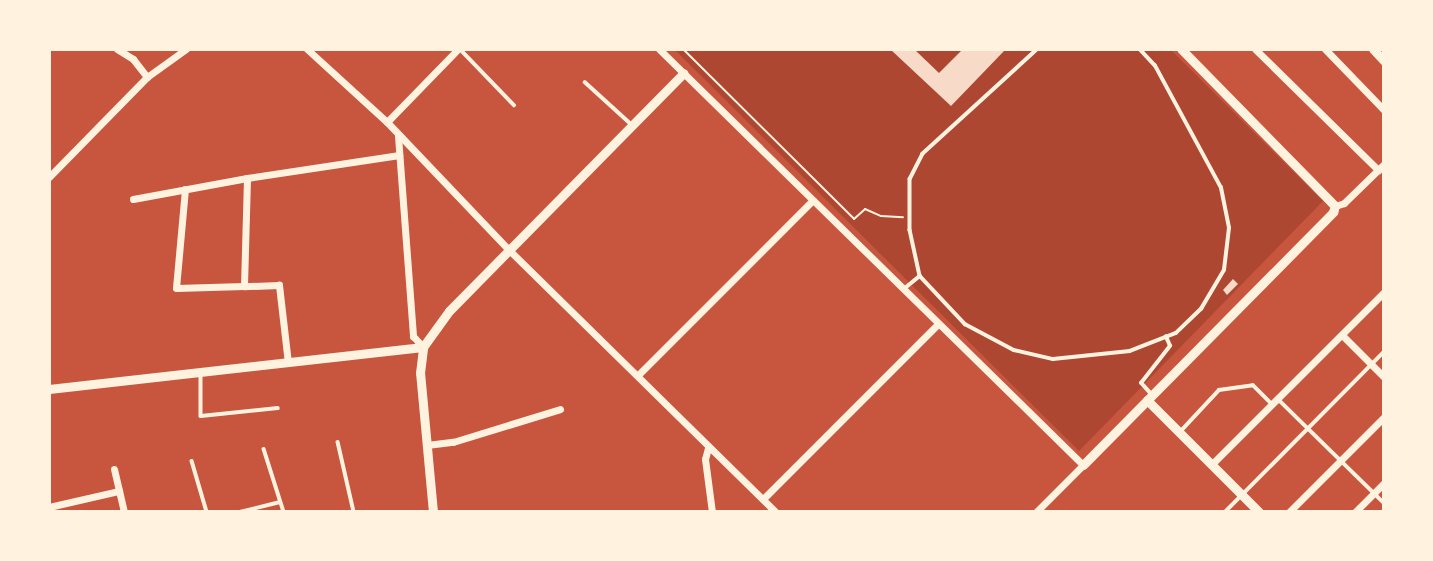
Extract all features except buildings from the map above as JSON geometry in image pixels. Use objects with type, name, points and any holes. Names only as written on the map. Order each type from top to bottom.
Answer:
[{"type":"street","points":[[117,49],[133,59],[147,77]]},
{"type":"street","points":[[49,177],[68,154],[147,77],[186,49]]},
{"type":"street","points":[[307,49],[387,122],[509,250],[776,512]]},
{"type":"street","points":[[387,122],[459,49]]},
{"type":"street","points":[[659,49],[1083,464]]},
{"type":"street","points":[[1181,49],[1335,206]]},
{"type":"street","points":[[1036,512],[1335,206],[1344,203],[1381,167],[1255,49]]},
{"type":"street","points":[[1325,49],[1384,110]]},
{"type":"street","points":[[1373,49],[1384,61]]},
{"type":"street","points":[[433,512],[420,373],[423,347],[449,311],[684,73]]},
{"type":"street","points":[[398,135],[413,335],[423,347]]},
{"type":"street","points":[[133,199],[247,178],[399,155]]},
{"type":"street","points":[[244,286],[247,178]]},
{"type":"street","points":[[185,190],[176,288],[279,285],[288,363]]},
{"type":"street","points":[[638,375],[813,200]]},
{"type":"street","points":[[1212,464],[1276,403],[1384,292]]},
{"type":"street","points":[[763,499],[938,324]]},
{"type":"street","points":[[1342,335],[1384,377]]},
{"type":"street","points":[[49,388],[423,347]]},
{"type":"street","points":[[1149,398],[1259,512]]},
{"type":"street","points":[[427,445],[453,442],[559,409]]},
{"type":"street","points":[[1289,512],[1384,417]]},
{"type":"street","points":[[708,448],[705,459],[712,512]]},
{"type":"street","points":[[114,469],[124,512]]},
{"type":"street","points":[[1356,512],[1384,483]]},
{"type":"street","points":[[49,507],[119,491]]},
{"type":"lane","points":[[459,49],[514,105]]},
{"type":"lane","points":[[1038,49],[923,154],[910,179],[910,218],[920,276],[965,324],[1014,350],[1053,359],[1130,351],[1175,333],[1201,309],[1224,270],[1229,228],[1221,188],[1155,66],[1139,49]]},
{"type":"lane","points":[[585,82],[632,126]]},
{"type":"lane","points":[[903,289],[920,276]]},
{"type":"lane","points":[[1149,398],[1140,383],[1170,346],[1166,337]]},
{"type":"lane","points":[[1225,512],[1384,352]]},
{"type":"lane","points":[[201,372],[201,416],[278,408]]},
{"type":"lane","points":[[1180,432],[1220,390],[1253,385],[1308,428],[1384,503]]},
{"type":"lane","points":[[338,442],[354,512]]},
{"type":"lane","points":[[264,449],[284,512]]},
{"type":"lane","points":[[192,461],[206,512]]},
{"type":"lane","points":[[240,512],[281,502]]},
{"type":"path","points":[[682,49],[853,219],[865,209],[881,216],[910,218]]},
{"type":"shaded area","points":[[674,49],[1170,49],[1323,201],[1079,451]]}]
